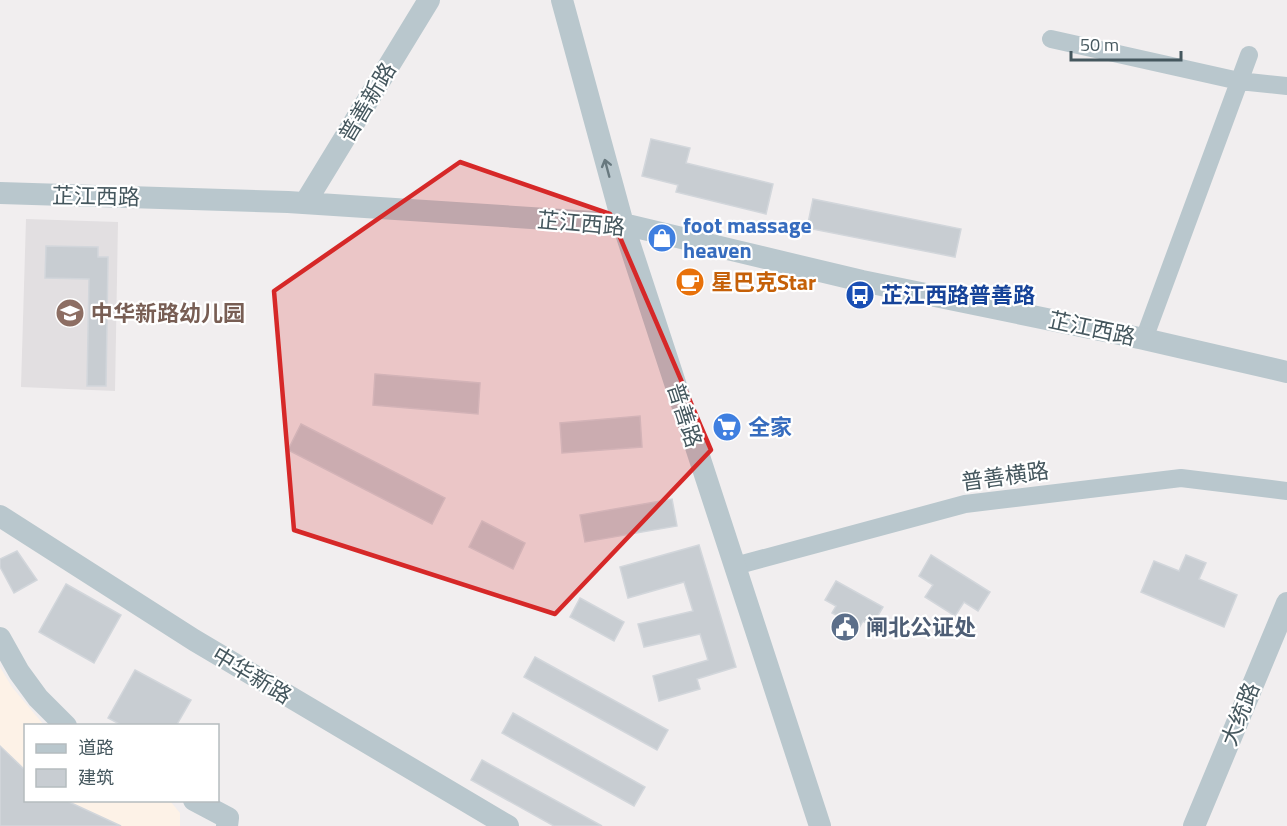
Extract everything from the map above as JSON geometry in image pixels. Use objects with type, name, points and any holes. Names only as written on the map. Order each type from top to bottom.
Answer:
[{"type":"street","name":"普善新路","points":[[297,203],[411,0]]},
{"type":"street","name":"普善新路","points":[[297,203],[429,0]]},
{"type":"street","name":"普善路","points":[[562,0],[623,224],[820,826]]},
{"type":"street","points":[[1051,39],[1239,81],[1287,86]]},
{"type":"street","points":[[1144,339],[1248,55]]},
{"type":"street","name":"芷江西路","points":[[1,194],[297,203],[623,224],[862,281],[1144,339],[1287,372]]},
{"type":"street","name":"普善横路","points":[[735,566],[965,504],[1181,478],[1287,491]]},
{"type":"street","name":"中华新路","points":[[0,516],[194,640],[508,826]]},
{"type":"street","name":"大统路","points":[[1194,826],[1287,603]]},
{"type":"street","points":[[0,638],[19,672],[38,698],[64,724]]},
{"type":"street","points":[[201,811],[232,824]]},
{"type":"highlighted area","points":[[460,162],[610,214],[711,450],[555,614],[294,530],[274,291]]},
{"type":"shaded area","name":"中华新路幼儿园","points":[[26,219],[118,222],[115,391],[21,387]]},
{"type":"shaded area","points":[[0,667],[12,687],[43,724],[24,724],[24,802],[171,802],[180,813],[180,826],[0,826]]},
{"type":"building","points":[[651,139],[690,148],[686,163],[773,184],[766,214],[676,192],[678,185],[642,176]]},
{"type":"building","points":[[813,199],[961,229],[955,257],[807,228]]},
{"type":"building","points":[[46,246],[98,247],[98,257],[108,257],[106,386],[87,386],[89,279],[45,278]]},
{"type":"building","points":[[375,374],[480,383],[478,414],[373,405]]},
{"type":"building","points":[[640,416],[642,447],[562,453],[560,423]]},
{"type":"building","points":[[301,424],[445,498],[432,524],[288,450]]},
{"type":"building","points":[[672,499],[677,526],[585,542],[580,515]]},
{"type":"building","points":[[482,521],[525,543],[513,569],[469,547]]},
{"type":"building","points":[[699,545],[736,667],[697,679],[700,689],[659,701],[653,676],[708,660],[700,634],[644,647],[638,624],[693,611],[684,582],[628,598],[620,567]]},
{"type":"building","points":[[17,551],[37,580],[14,593],[0,567],[0,559]]},
{"type":"building","points":[[931,555],[990,592],[978,611],[964,602],[955,616],[925,597],[933,585],[919,576]]},
{"type":"building","points":[[1186,555],[1206,563],[1199,579],[1237,595],[1224,627],[1141,592],[1154,561],[1179,571]]},
{"type":"building","points":[[836,581],[883,607],[872,626],[863,621],[853,639],[832,628],[838,616],[832,613],[836,606],[825,600]]},
{"type":"building","points":[[66,584],[121,615],[94,663],[39,632]]},
{"type":"building","points":[[580,598],[624,622],[614,641],[570,617]]},
{"type":"building","points":[[535,657],[668,730],[657,750],[524,677]]},
{"type":"building","points":[[135,670],[191,700],[177,724],[119,724],[108,718]]},
{"type":"building","points":[[513,713],[645,787],[634,806],[502,733]]},
{"type":"building","points":[[0,746],[24,769],[24,802],[69,802],[121,826],[0,826]]},
{"type":"building","points":[[482,760],[602,826],[554,826],[471,780]]},
{"type":"place","name":"foot massage heaven","points":[[662,238]]},
{"type":"place","name":"星巴克Star","points":[[690,282]]},
{"type":"place","name":"芷江西路普善路","points":[[860,295]]},
{"type":"place","name":"中华新路幼儿园","points":[[70,313]]},
{"type":"place","name":"全家","points":[[727,427]]},
{"type":"place","name":"闸北公证处","points":[[845,627]]}]
